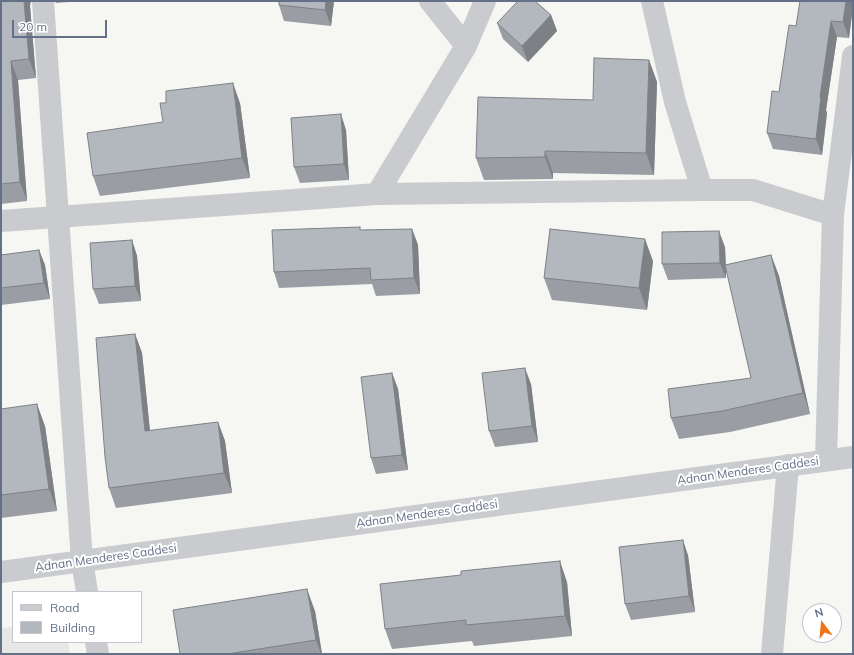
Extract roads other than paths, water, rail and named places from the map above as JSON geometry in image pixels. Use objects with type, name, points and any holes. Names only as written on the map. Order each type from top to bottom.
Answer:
[{"type":"street","points":[[43,1],[82,561],[87,591]]},
{"type":"street","points":[[430,1],[466,46]]},
{"type":"street","points":[[377,194],[466,46],[485,1]]},
{"type":"street","points":[[652,1],[675,102],[702,190]]},
{"type":"street","points":[[826,460],[833,215],[853,56]]},
{"type":"street","points":[[1,221],[377,194],[702,190],[753,190],[833,215]]},
{"type":"street","name":"Adnan Menderes Caddesi","points":[[1,572],[853,456]]},
{"type":"street","points":[[772,654],[788,465]]},
{"type":"street","points":[[96,643],[98,654]]}]
